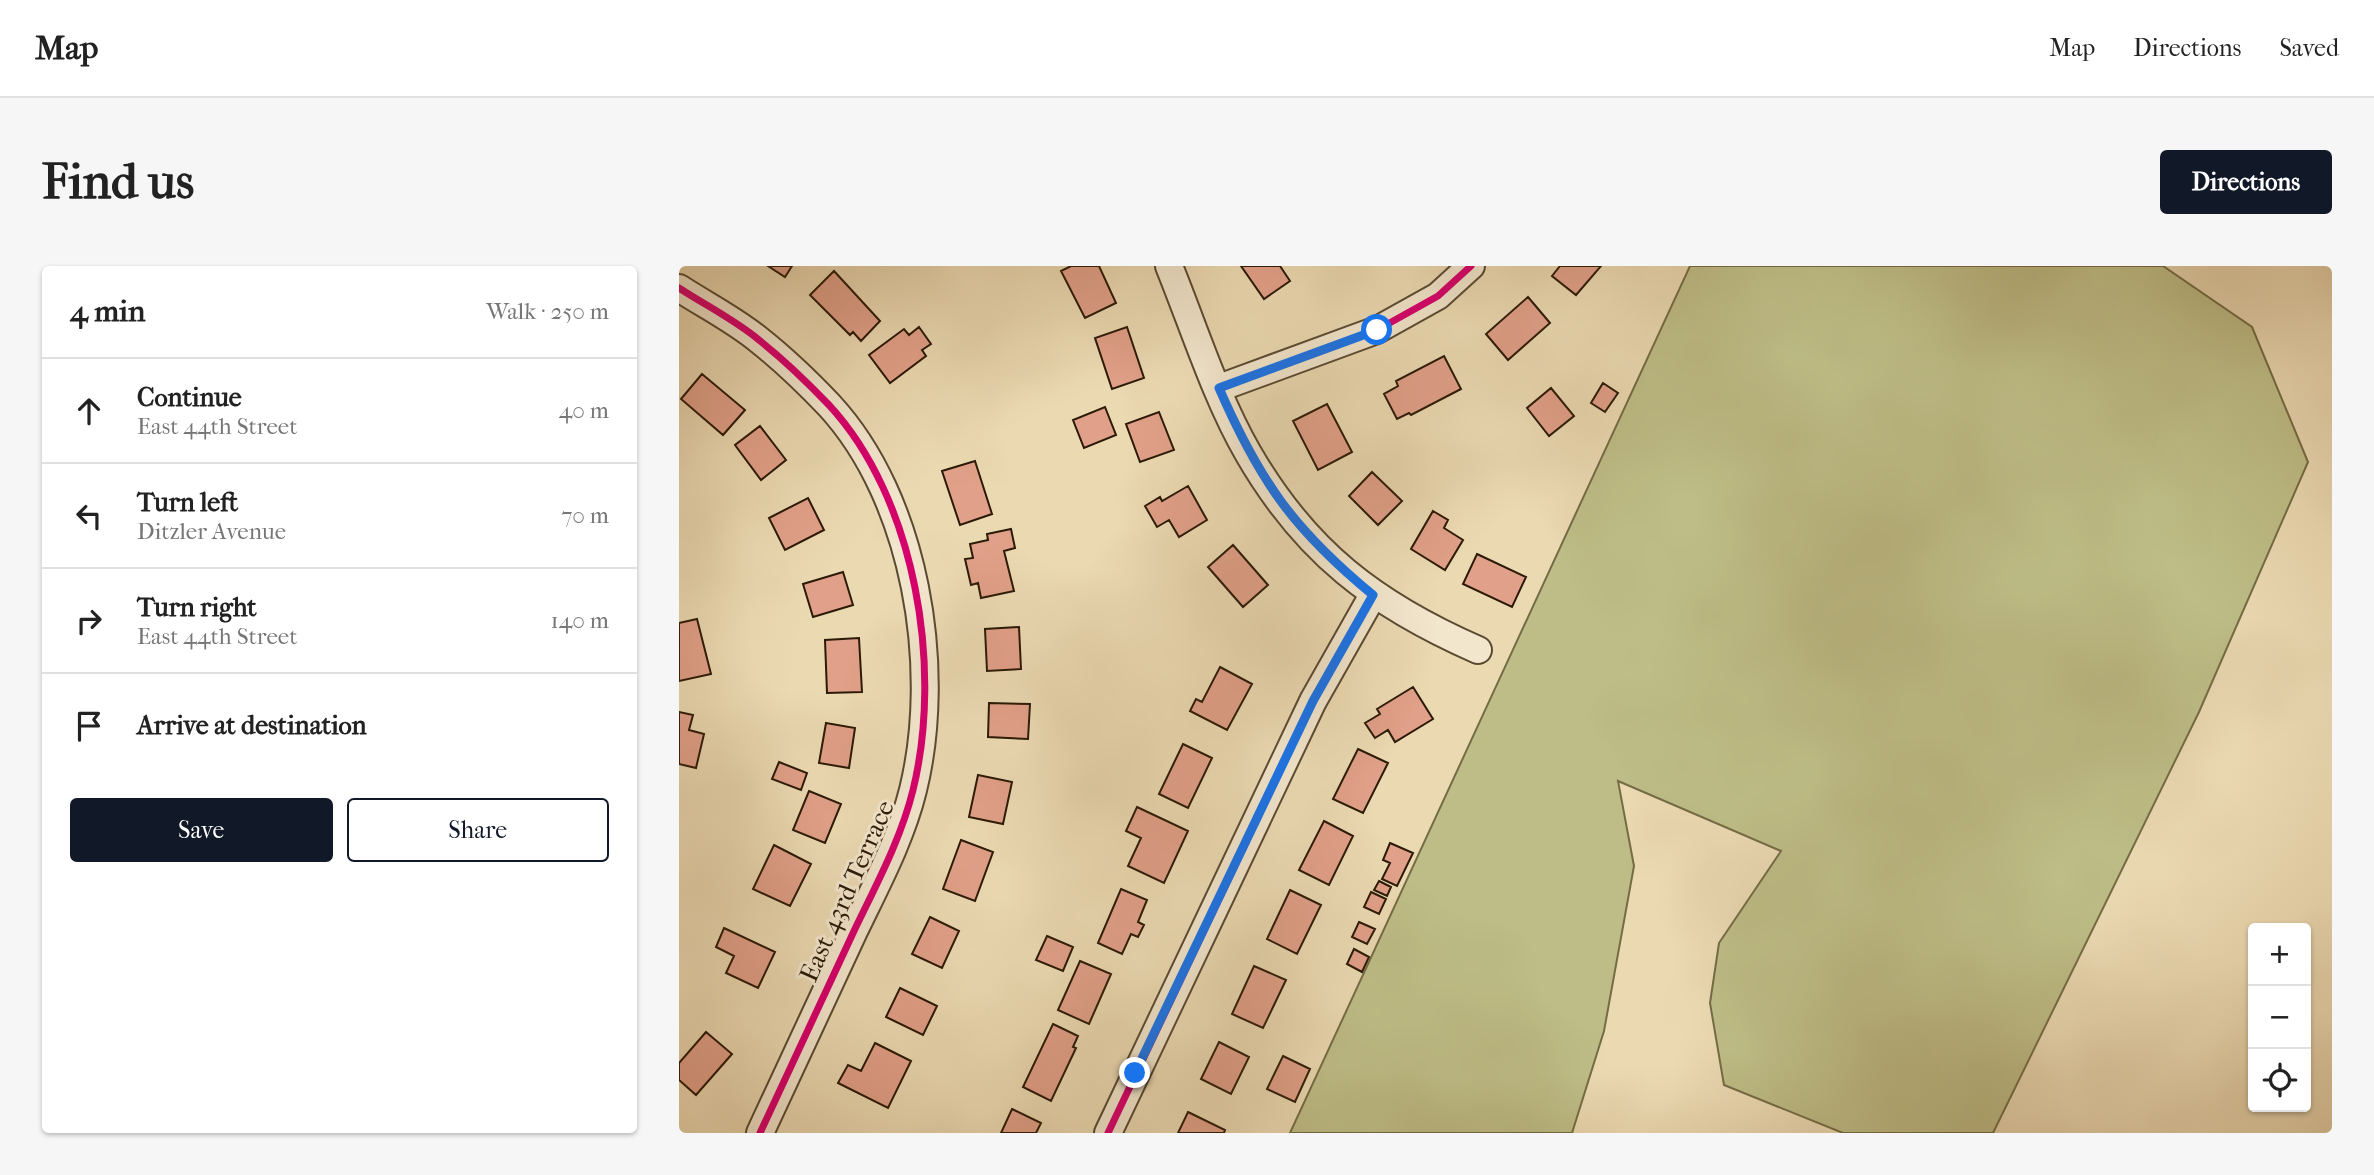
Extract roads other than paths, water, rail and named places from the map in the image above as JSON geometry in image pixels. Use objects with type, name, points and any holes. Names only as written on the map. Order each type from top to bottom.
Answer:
[{"type":"street","points":[[1169,266],[1246,451],[1278,501],[1326,556],[1373,595],[1421,625],[1478,650]]},
{"type":"street","points":[[1219,388],[1377,330],[1438,296],[1471,266]]},
{"type":"street","name":"East 43rd Terrace","points":[[679,288],[759,339],[830,406],[862,452],[888,501],[907,554],[921,618],[925,697],[913,790],[894,846],[760,1133]]},
{"type":"street","points":[[1108,1133],[1313,701],[1373,595]]}]
